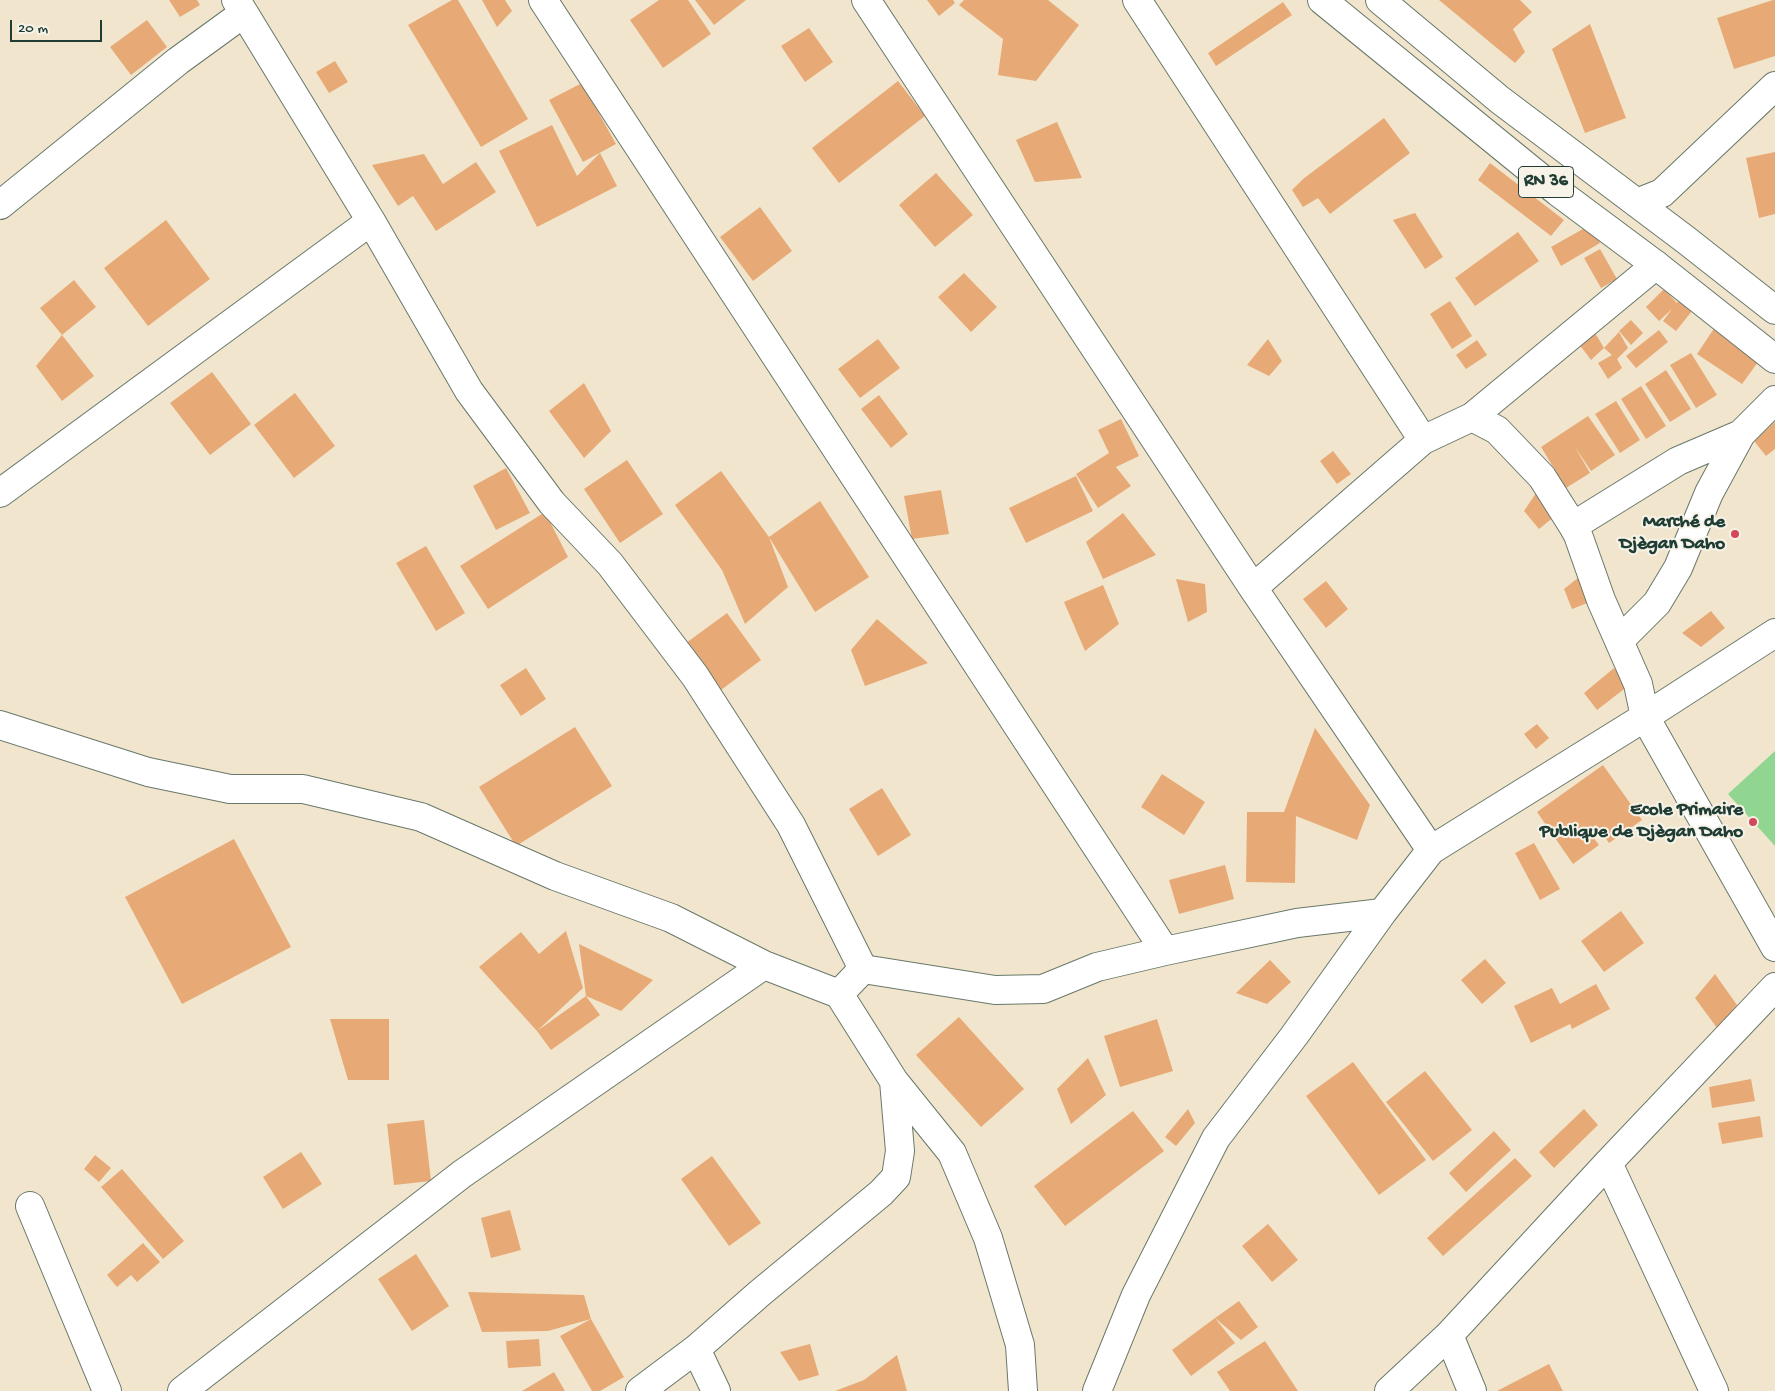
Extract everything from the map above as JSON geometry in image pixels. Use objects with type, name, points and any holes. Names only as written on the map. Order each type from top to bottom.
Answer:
[{"type":"street","points":[[543,0],[1165,951]]},
{"type":"street","points":[[866,0],[1253,588],[1431,850]]},
{"type":"street","points":[[1137,0],[1423,440]]},
{"type":"street","name":"RN 36","points":[[1322,0],[1558,192],[1656,265],[1775,359]]},
{"type":"street","name":"RN 36","points":[[1380,0],[1500,100],[1775,310]]},
{"type":"street","points":[[0,205],[178,60],[240,6],[371,221],[469,391],[552,503],[610,564],[695,676],[791,825],[863,969]]},
{"type":"street","points":[[1637,203],[1662,193],[1775,86]]},
{"type":"street","points":[[0,492],[371,221]]},
{"type":"street","points":[[1253,588],[1423,440],[1472,417],[1656,265]]},
{"type":"street","points":[[1619,641],[1657,603],[1678,568],[1709,493],[1741,434],[1775,400]]},
{"type":"street","points":[[1472,417],[1497,430],[1542,477],[1573,526],[1601,600],[1638,684],[1645,717],[1775,947]]},
{"type":"street","points":[[1573,526],[1678,461],[1741,434]]},
{"type":"street","points":[[1097,1391],[1136,1295],[1216,1138],[1294,1036],[1382,913],[1431,850],[1645,717],[1775,633]]},
{"type":"street","points":[[0,725],[157,774],[230,789],[304,789],[421,817],[555,876],[671,918],[764,965],[839,994],[894,1081],[952,1152],[988,1238],[1020,1345],[1023,1391]]},
{"type":"street","points":[[863,969],[995,990],[1043,989],[1097,967],[1165,951],[1297,923],[1382,913]]},
{"type":"street","points":[[182,1391],[462,1174],[764,965]]},
{"type":"street","points":[[839,994],[863,969]]},
{"type":"street","points":[[1389,1391],[1449,1335],[1608,1163],[1775,988]]},
{"type":"street","points":[[640,1391],[696,1349],[760,1293],[881,1193],[896,1177],[900,1151],[894,1081]]},
{"type":"street","points":[[1608,1163],[1714,1391]]},
{"type":"street","points":[[30,1206],[107,1391]]},
{"type":"street","points":[[1449,1335],[1472,1391]]},
{"type":"street","points":[[696,1349],[716,1391]]},
{"type":"green space","points":[[1775,751],[1775,846],[1728,794]]},
{"type":"building","points":[[169,0],[197,0],[200,5],[180,17]]},
{"type":"building","points":[[452,0],[458,0],[528,119],[481,147],[408,25]]},
{"type":"building","points":[[482,0],[505,0],[512,11],[497,27]]},
{"type":"building","points":[[659,0],[688,0],[711,34],[663,68],[630,20]]},
{"type":"building","points":[[695,0],[746,0],[714,25]]},
{"type":"building","points":[[927,0],[953,0],[955,3],[939,16]]},
{"type":"building","points":[[964,0],[1048,0],[1079,25],[1036,81],[998,75],[1003,39],[959,5]]},
{"type":"building","points":[[1439,0],[1520,0],[1532,12],[1513,29],[1525,52],[1515,63]]},
{"type":"building","points":[[1775,0],[1775,56],[1734,69],[1717,18]]},
{"type":"building","points":[[1283,2],[1292,15],[1216,66],[1208,53]]},
{"type":"building","points":[[147,20],[167,47],[131,75],[110,47]]},
{"type":"building","points":[[1590,24],[1626,118],[1585,133],[1552,49]]},
{"type":"building","points":[[809,28],[833,62],[805,82],[781,46]]},
{"type":"building","points":[[335,61],[348,82],[329,93],[316,72]]},
{"type":"building","points":[[898,81],[925,116],[839,183],[812,148]]},
{"type":"building","points":[[582,83],[616,144],[583,162],[549,100]]},
{"type":"building","points":[[1384,118],[1410,153],[1330,214],[1318,198],[1303,207],[1292,190],[1303,179]]},
{"type":"building","points":[[1057,122],[1082,178],[1035,182],[1016,140]]},
{"type":"building","points":[[552,125],[577,176],[600,153],[617,186],[537,227],[499,151]]},
{"type":"building","points":[[1775,152],[1775,214],[1759,218],[1746,158]]},
{"type":"building","points":[[424,154],[443,184],[476,162],[496,192],[436,231],[413,196],[398,206],[372,165]]},
{"type":"building","points":[[1490,163],[1564,220],[1551,236],[1478,180]]},
{"type":"building","points":[[936,173],[973,215],[935,247],[899,205]]},
{"type":"building","points":[[760,207],[792,251],[753,281],[720,237]]},
{"type":"building","points":[[1415,213],[1443,257],[1425,269],[1393,220]]},
{"type":"building","points":[[166,220],[210,279],[148,326],[104,268]]},
{"type":"building","points":[[1590,225],[1600,243],[1561,266],[1551,247]]},
{"type":"building","points":[[1518,232],[1539,261],[1475,306],[1455,278]]},
{"type":"building","points":[[1600,249],[1617,279],[1601,288],[1584,258]]},
{"type":"building","points":[[964,273],[997,307],[971,332],[938,297]]},
{"type":"building","points":[[74,280],[96,307],[62,335],[40,308]]},
{"type":"building","points":[[1664,289],[1677,303],[1683,296],[1696,306],[1676,331],[1663,321],[1672,309],[1659,321],[1646,307]]},
{"type":"building","points":[[1450,301],[1472,336],[1452,349],[1430,314]]},
{"type":"building","points":[[1631,320],[1643,333],[1631,345],[1619,331]]},
{"type":"building","points":[[1715,327],[1761,358],[1742,384],[1697,354]]},
{"type":"building","points":[[1592,328],[1604,348],[1591,360],[1576,340]]},
{"type":"building","points":[[1659,330],[1668,342],[1636,368],[1626,356]]},
{"type":"building","points":[[1619,332],[1628,348],[1617,359],[1622,368],[1608,379],[1598,363],[1612,355],[1604,348]]},
{"type":"building","points":[[62,335],[94,376],[62,401],[36,366]]},
{"type":"building","points":[[878,339],[900,368],[860,398],[838,369]]},
{"type":"building","points":[[1268,339],[1282,361],[1269,376],[1247,365]]},
{"type":"building","points":[[1477,340],[1487,355],[1466,369],[1456,355]]},
{"type":"building","points":[[1691,353],[1717,395],[1696,408],[1670,365]]},
{"type":"building","points":[[1666,370],[1691,409],[1670,422],[1645,384]]},
{"type":"building","points":[[212,372],[251,424],[210,455],[170,403]]},
{"type":"building","points":[[584,383],[611,431],[584,458],[549,411]]},
{"type":"building","points":[[1641,386],[1666,426],[1646,439],[1621,399]]},
{"type":"building","points":[[295,393],[335,446],[294,478],[254,425]]},
{"type":"building","points":[[879,395],[908,434],[891,448],[861,409]]},
{"type":"building","points":[[1616,401],[1640,440],[1620,453],[1595,414]]},
{"type":"building","points":[[1588,416],[1615,455],[1591,471],[1575,447],[1590,473],[1566,488],[1541,447]]},
{"type":"building","points":[[1121,419],[1139,456],[1116,467],[1131,486],[1098,508],[1076,474],[1109,453],[1098,430]]},
{"type":"building","points":[[1775,422],[1775,449],[1766,456],[1754,441]]},
{"type":"building","points":[[1333,451],[1351,474],[1337,484],[1320,461]]},
{"type":"building","points":[[627,460],[663,514],[620,543],[584,489]]},
{"type":"building","points":[[506,468],[530,513],[496,530],[473,486]]},
{"type":"building","points":[[721,471],[769,537],[788,587],[745,624],[722,570],[675,505]]},
{"type":"building","points":[[1076,476],[1093,511],[1026,543],[1009,508]]},
{"type":"building","points":[[941,490],[949,534],[912,539],[904,496]]},
{"type":"building","points":[[1536,493],[1555,516],[1539,529],[1524,511]]},
{"type":"building","points":[[820,501],[869,577],[815,612],[769,537]]},
{"type":"building","points":[[545,512],[568,557],[488,609],[460,566]]},
{"type":"building","points":[[1123,513],[1156,555],[1103,579],[1086,542]]},
{"type":"building","points":[[426,546],[465,613],[436,631],[396,563]]},
{"type":"building","points":[[1579,577],[1590,602],[1572,609],[1564,589]]},
{"type":"building","points":[[1176,579],[1205,584],[1207,612],[1188,622]]},
{"type":"building","points":[[1326,581],[1348,609],[1326,628],[1303,599]]},
{"type":"building","points":[[1103,585],[1119,624],[1085,651],[1064,602]]},
{"type":"building","points":[[1711,611],[1725,628],[1701,647],[1682,633]]},
{"type":"building","points":[[727,613],[761,660],[721,690],[686,643]]},
{"type":"building","points":[[877,619],[928,663],[865,686],[851,650]]},
{"type":"building","points":[[526,668],[546,699],[521,716],[500,685]]},
{"type":"building","points":[[1614,668],[1628,686],[1597,710],[1584,693]]},
{"type":"building","points":[[1537,724],[1549,738],[1536,749],[1524,734]]},
{"type":"building","points":[[575,727],[612,786],[516,846],[479,787]]},
{"type":"building","points":[[1315,728],[1370,805],[1357,840],[1296,816],[1295,883],[1246,882],[1247,812],[1284,812]]},
{"type":"building","points":[[1603,765],[1642,820],[1609,843],[1596,825],[1588,830],[1599,845],[1573,864],[1537,812]]},
{"type":"building","points":[[1162,774],[1205,802],[1184,835],[1141,807]]},
{"type":"building","points":[[882,788],[911,835],[878,856],[849,809]]},
{"type":"building","points":[[234,839],[291,947],[182,1004],[125,897]]},
{"type":"building","points":[[1534,843],[1560,889],[1540,900],[1515,853]]},
{"type":"building","points":[[1225,865],[1234,899],[1179,914],[1169,880]]},
{"type":"building","points":[[1621,911],[1644,943],[1604,972],[1581,941]]},
{"type":"building","points":[[566,931],[583,988],[537,1031],[479,967],[521,932],[539,954]]},
{"type":"building","points":[[579,944],[653,980],[621,1011],[586,996]]},
{"type":"building","points":[[1485,959],[1506,983],[1482,1004],[1461,980]]},
{"type":"building","points":[[1270,960],[1291,982],[1267,1004],[1236,993]]},
{"type":"building","points":[[1715,974],[1737,1005],[1717,1028],[1695,998]]},
{"type":"building","points":[[1596,984],[1610,1009],[1572,1029],[1570,1024],[1531,1043],[1514,1006],[1552,988],[1560,1004]]},
{"type":"building","points":[[586,996],[600,1015],[551,1050],[537,1031]]},
{"type":"building","points":[[959,1017],[1024,1089],[981,1127],[916,1055]]},
{"type":"building","points":[[330,1019],[389,1019],[389,1080],[348,1080]]},
{"type":"building","points":[[1157,1019],[1173,1071],[1120,1087],[1104,1036]]},
{"type":"building","points":[[1088,1058],[1106,1095],[1071,1124],[1057,1089]]},
{"type":"building","points":[[1353,1062],[1426,1160],[1379,1195],[1306,1096]]},
{"type":"building","points":[[1425,1071],[1472,1130],[1433,1161],[1386,1102]]},
{"type":"building","points":[[1751,1079],[1755,1101],[1712,1108],[1709,1087]]},
{"type":"building","points":[[1188,1109],[1195,1123],[1176,1146],[1165,1137]]},
{"type":"building","points":[[1584,1109],[1598,1125],[1554,1168],[1539,1152]]},
{"type":"building","points":[[1133,1111],[1164,1151],[1065,1226],[1034,1186]]},
{"type":"building","points":[[1760,1116],[1763,1137],[1722,1144],[1718,1123]]},
{"type":"building","points":[[424,1120],[431,1181],[394,1185],[387,1124]]},
{"type":"building","points":[[1494,1131],[1511,1150],[1466,1192],[1449,1173]]},
{"type":"building","points":[[301,1152],[322,1184],[283,1209],[263,1177]]},
{"type":"building","points":[[95,1155],[111,1168],[99,1182],[84,1169]]},
{"type":"building","points":[[712,1156],[761,1223],[729,1246],[681,1179]]},
{"type":"building","points":[[1515,1158],[1532,1176],[1443,1256],[1427,1238]]},
{"type":"building","points":[[122,1169],[184,1241],[163,1259],[101,1187]]},
{"type":"building","points":[[510,1210],[521,1250],[491,1258],[481,1218]]},
{"type":"building","points":[[1268,1224],[1298,1260],[1272,1282],[1242,1246]]},
{"type":"building","points":[[143,1243],[160,1262],[137,1282],[131,1275],[117,1287],[107,1275]]},
{"type":"building","points":[[416,1254],[449,1306],[412,1331],[378,1279]]},
{"type":"building","points":[[468,1292],[584,1295],[591,1319],[548,1331],[482,1332]]},
{"type":"building","points":[[1239,1301],[1258,1327],[1241,1340],[1215,1318]]},
{"type":"building","points":[[1215,1318],[1235,1343],[1191,1376],[1172,1350]]},
{"type":"building","points":[[591,1319],[624,1377],[600,1391],[592,1391],[560,1336]]},
{"type":"building","points":[[539,1339],[541,1366],[508,1368],[506,1341]]},
{"type":"building","points":[[1265,1341],[1298,1391],[1230,1391],[1217,1372]]},
{"type":"building","points":[[810,1344],[819,1375],[799,1381],[780,1352]]},
{"type":"building","points":[[897,1355],[907,1391],[835,1391],[864,1380]]},
{"type":"building","points":[[1549,1364],[1563,1391],[1497,1391]]},
{"type":"building","points":[[554,1372],[565,1391],[522,1391]]},
{"type":"place","name":"Marché de Djègan Daho","points":[[1735,534]]},
{"type":"place","name":"Ecole Primaire Publique de Djègan Daho","points":[[1753,822]]}]
